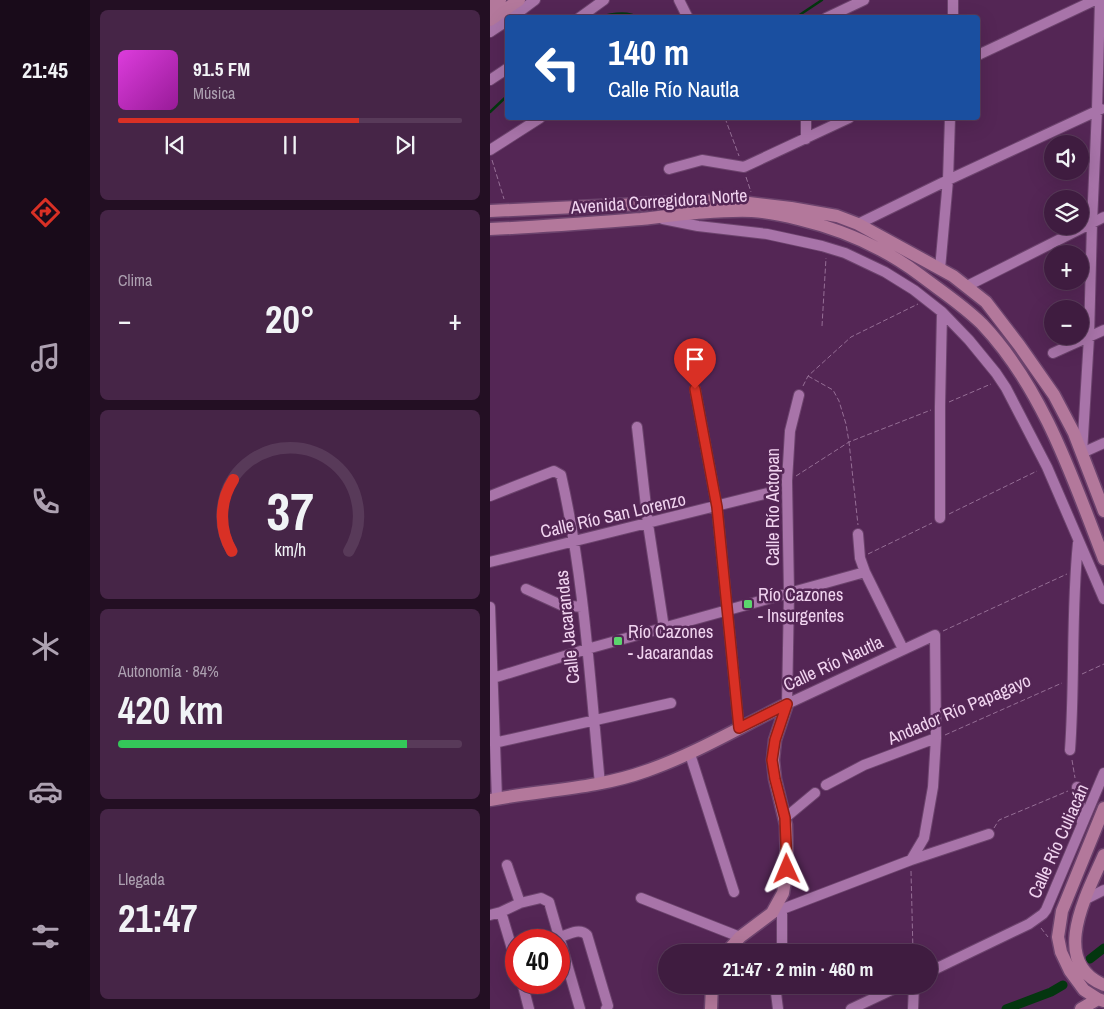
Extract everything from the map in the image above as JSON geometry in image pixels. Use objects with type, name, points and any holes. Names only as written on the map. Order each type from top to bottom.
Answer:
[{"type":"main road","points":[[490,7],[500,0]]},
{"type":"main road","points":[[490,20],[519,0]]},
{"type":"main road","name":"Avenida Corregidora Norte","points":[[490,211],[724,200],[791,208],[836,216],[858,224],[940,269],[967,286],[986,302],[1054,395],[1074,434],[1104,511]]},
{"type":"main road","name":"Avenida Corregidora Norte","points":[[490,228],[556,227],[719,211],[753,211],[784,215],[826,225],[880,248],[904,263],[982,324],[1013,363],[1067,462],[1104,559]]},
{"type":"main road","name":"Calle Río Nautla","points":[[493,800],[600,784],[646,771],[690,754],[787,704]]},
{"type":"main road","name":"Calle Río Actopan","points":[[777,911],[783,893],[787,869],[785,818],[772,760],[775,740],[787,704]]},
{"type":"main road","points":[[1101,1000],[1084,990],[1070,971],[1061,952],[1058,936],[1062,911],[1104,808]]},
{"type":"main road","points":[[1104,854],[1076,928],[1076,952],[1081,966],[1093,980],[1104,985]]},
{"type":"main road","points":[[734,944],[740,936],[777,911]]},
{"type":"main road","points":[[712,994],[712,1009]]},
{"type":"main road","points":[[1081,1009],[1101,1000]]},
{"type":"street","points":[[515,15],[535,0]]},
{"type":"street","points":[[583,15],[604,0]]},
{"type":"street","points":[[679,0],[686,15]]},
{"type":"street","points":[[832,15],[864,0]]},
{"type":"street","points":[[952,15],[953,0]]},
{"type":"street","points":[[980,54],[1095,0]]},
{"type":"street","points":[[1100,0],[1101,109],[1092,223],[1089,337],[1104,330]]},
{"type":"street","points":[[490,32],[505,22]]},
{"type":"street","points":[[490,80],[505,70]]},
{"type":"street","points":[[858,224],[1101,109]]},
{"type":"street","points":[[490,150],[537,120]]},
{"type":"street","points":[[806,120],[806,139]]},
{"type":"street","points":[[669,169],[702,160],[744,167],[845,120]]},
{"type":"street","points":[[940,269],[948,180],[950,120]]},
{"type":"street","points":[[654,218],[698,226],[767,234],[827,247],[845,253],[885,272],[914,290],[942,312],[969,340],[1000,379],[1047,467],[1104,599]]},
{"type":"street","points":[[967,286],[1104,218]]},
{"type":"street","points":[[940,518],[942,312]]},
{"type":"street","points":[[1053,353],[1071,345]]},
{"type":"street","points":[[1089,345],[1082,453],[1104,443]]},
{"type":"street","points":[[695,389],[717,507],[739,728]]},
{"type":"street","name":"Calle Río Actopan","points":[[787,704],[789,593],[787,481],[790,432],[799,395]]},
{"type":"street","points":[[637,427],[648,524],[664,628]]},
{"type":"street","name":"Calle Jacarandas","points":[[490,496],[554,471],[561,475],[574,541],[600,784]]},
{"type":"street","name":"Calle Río San Lorenzo","points":[[490,562],[772,492]]},
{"type":"street","points":[[858,534],[860,558],[865,572],[903,649]]},
{"type":"street","points":[[1070,750],[1075,570],[1078,542]]},
{"type":"street","points":[[492,678],[587,649],[865,572]]},
{"type":"street","points":[[526,588],[561,605],[582,607]]},
{"type":"street","points":[[490,607],[494,743],[493,800]]},
{"type":"street","points":[[911,860],[924,838],[929,812],[936,738],[935,635]]},
{"type":"street","name":"Calle Río Nautla","points":[[787,704],[935,635]]},
{"type":"street","points":[[494,743],[594,722],[671,703]]},
{"type":"street","name":"Andador Río Papagayo","points":[[826,785],[864,765],[936,738]]},
{"type":"street","points":[[690,754],[734,892]]},
{"type":"street","name":"Calle Río Culiacán","points":[[938,968],[1036,919],[1046,910],[1104,773]]},
{"type":"street","points":[[1077,788],[1082,822]]},
{"type":"street","points":[[785,818],[815,793]]},
{"type":"street","points":[[777,911],[911,860],[989,834]]},
{"type":"street","points":[[507,865],[520,903]]},
{"type":"street","points":[[1086,899],[1104,890]]},
{"type":"street","points":[[490,915],[502,912],[520,903],[541,898],[546,899],[549,902],[556,929]]},
{"type":"street","points":[[641,898],[740,936]]},
{"type":"street","name":"Calle Río Actopan","points":[[777,911],[781,944]]},
{"type":"street","points":[[502,912],[507,929]]},
{"type":"street","points":[[570,934],[577,931],[584,932],[587,936],[608,1006],[606,1009]]},
{"type":"street","points":[[570,977],[580,1009]]},
{"type":"street","points":[[525,994],[529,1009]]},
{"type":"street","points":[[776,994],[778,1009]]},
{"type":"street","points":[[851,1009],[883,994]]},
{"type":"street","points":[[913,1009],[914,994]]},
{"type":"path","points":[[490,154],[507,211]]},
{"type":"path","points":[[822,326],[827,247]]},
{"type":"path","points":[[799,395],[808,376],[851,337],[925,300]]},
{"type":"path","points":[[808,376],[833,390],[846,424],[858,534]]},
{"type":"path","points":[[787,481],[849,442],[940,406],[1000,379]]},
{"type":"path","points":[[860,558],[1047,467]]},
{"type":"path","points":[[935,635],[1075,570]]},
{"type":"path","name":"Andador Río Papagayo","points":[[936,738],[1104,664]]},
{"type":"path","points":[[989,834],[999,820],[1077,788],[1070,750]]},
{"type":"path","points":[[911,860],[913,944]]},
{"type":"path","points":[[1036,919],[1047,936]]},
{"type":"waterway","points":[[800,15],[822,0]]},
{"type":"waterway","points":[[609,15],[624,13],[632,15]]},
{"type":"waterway","points":[[490,112],[505,98]]},
{"type":"waterway","points":[[1090,959],[1104,948]]},
{"type":"waterway","points":[[1006,1009],[1051,992],[1063,985]]},
{"type":"place","name":"Río Cazones - Insurgentes","points":[[748,604]]},
{"type":"place","name":"Río Cazones - Jacarandas","points":[[618,641]]},
{"type":"route","points":[[695,389],[717,507],[739,728],[787,704],[775,740],[772,760],[786,825],[787,869]]}]
